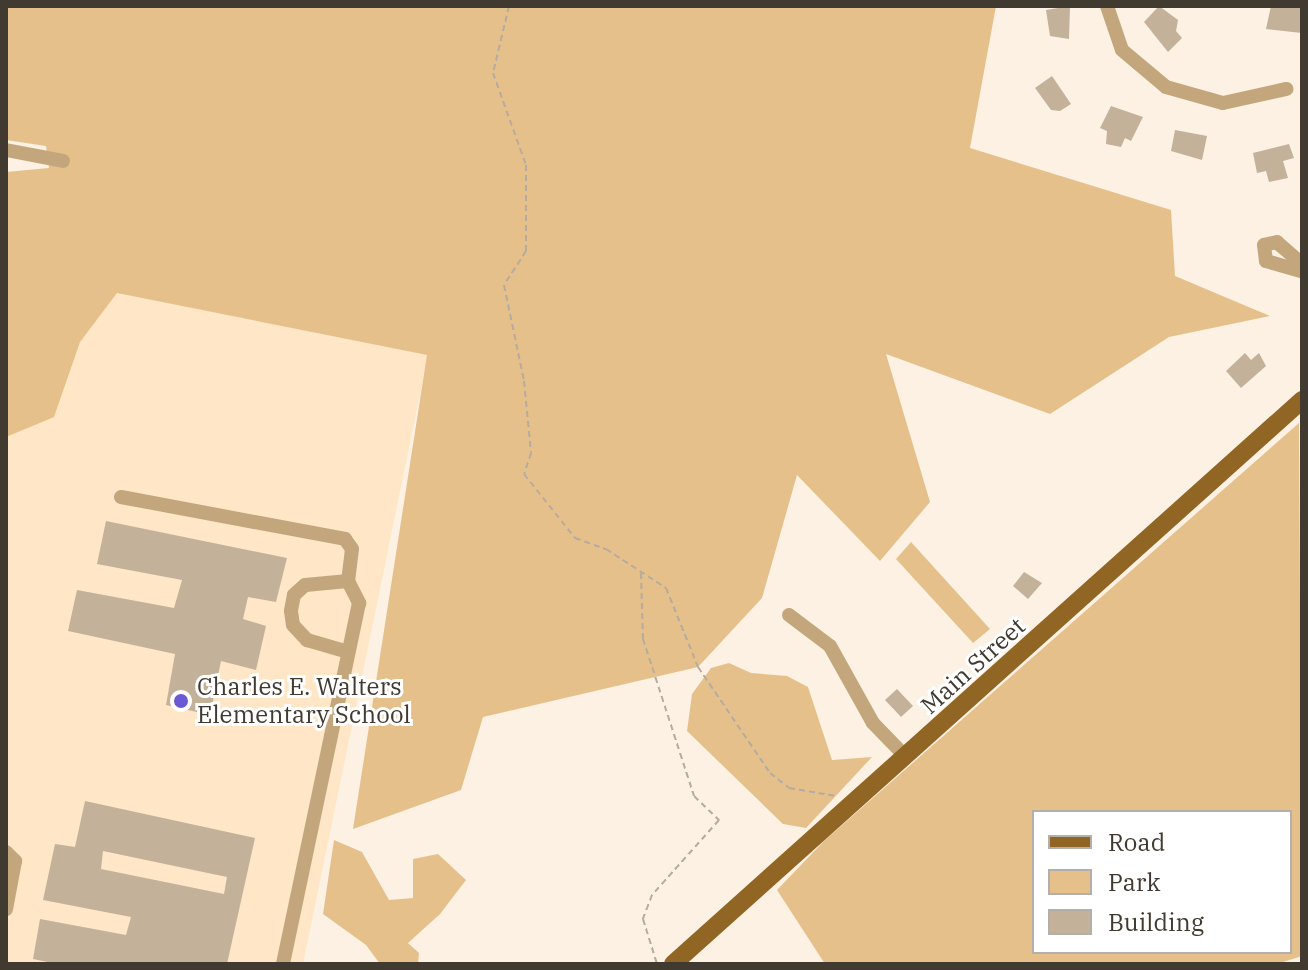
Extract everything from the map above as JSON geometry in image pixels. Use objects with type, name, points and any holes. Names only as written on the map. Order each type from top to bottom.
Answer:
[{"type":"main road","name":"Main Street","points":[[673,964],[1302,400]]},
{"type":"street","points":[[1107,6],[1122,50],[1166,87],[1223,103],[1286,89]]},
{"type":"street","points":[[6,150],[63,161]]},
{"type":"street","points":[[1302,264],[1277,242],[1264,245],[1266,261],[1302,271]]},
{"type":"street","points":[[121,497],[345,539],[352,549],[348,581],[359,603],[283,964]]},
{"type":"street","points":[[348,581],[305,585],[294,595],[291,611],[293,625],[307,640],[348,652]]},
{"type":"street","points":[[789,615],[830,646],[873,723],[906,757]]},
{"type":"street","points":[[6,852],[15,861],[6,909]]},
{"type":"path","points":[[509,6],[493,73],[526,165],[526,251],[504,285],[524,381],[531,453],[524,474],[570,524],[575,538],[606,549],[666,588],[698,667],[770,773],[789,788],[860,798]]},
{"type":"path","points":[[641,572],[643,639],[694,796],[719,820],[652,895],[643,919],[657,964]]},
{"type":"shaded area","name":"Charles E. Walters Elementary School","points":[[39,277],[428,355],[303,964],[6,964],[6,439]]},
{"type":"green space","points":[[6,6],[996,6],[970,148],[1171,210],[1175,276],[1270,316],[1169,337],[1050,414],[886,354],[930,502],[880,561],[797,475],[762,598],[698,667],[483,717],[461,790],[353,829],[427,355],[117,293],[80,342],[54,417],[6,437],[6,172],[49,168],[46,146],[6,140]]},
{"type":"green space","points":[[1299,423],[1302,956],[1277,964],[825,964],[777,890],[824,841]]},
{"type":"green space","points":[[911,542],[990,629],[973,643],[896,559]]},
{"type":"green space","points":[[729,663],[751,673],[787,676],[808,687],[832,760],[872,757],[806,828],[783,824],[687,731],[692,694],[711,668]]},
{"type":"green space","points":[[334,840],[362,852],[389,900],[413,898],[413,859],[438,854],[466,880],[440,914],[408,943],[419,953],[418,964],[380,964],[366,945],[323,914]]},
{"type":"building","points":[[1070,6],[1069,39],[1050,36],[1046,10]]},
{"type":"building","points":[[1159,6],[1178,20],[1176,31],[1182,38],[1168,52],[1144,22]]},
{"type":"building","points":[[1271,6],[1302,6],[1302,33],[1266,29]]},
{"type":"building","points":[[1052,76],[1071,104],[1060,111],[1051,110],[1035,88]]},
{"type":"building","points":[[1111,106],[1143,117],[1131,141],[1125,138],[1121,147],[1106,144],[1107,131],[1100,128]]},
{"type":"building","points":[[1175,130],[1207,136],[1202,160],[1171,151]]},
{"type":"building","points":[[1289,144],[1294,158],[1283,161],[1288,178],[1269,182],[1266,171],[1257,173],[1253,153]]},
{"type":"building","points":[[1245,353],[1251,360],[1259,353],[1266,366],[1241,388],[1226,371]]},
{"type":"building","points":[[106,521],[287,558],[276,602],[248,597],[243,619],[266,626],[256,670],[221,661],[210,715],[166,705],[175,654],[68,631],[77,590],[174,608],[182,580],[97,564]]},
{"type":"building","points":[[1024,572],[1042,583],[1028,599],[1013,586]]},
{"type":"building","points":[[897,689],[913,706],[901,717],[885,700]]},
{"type":"building","points":[[85,801],[255,838],[227,964],[57,964],[33,959],[40,919],[126,935],[131,917],[43,900],[55,844],[75,847]],"holes":[[[103,851],[227,877],[224,894],[101,869]]]},
{"type":"place","name":"Charles E. Walters Elementary School","points":[[181,701]]}]
